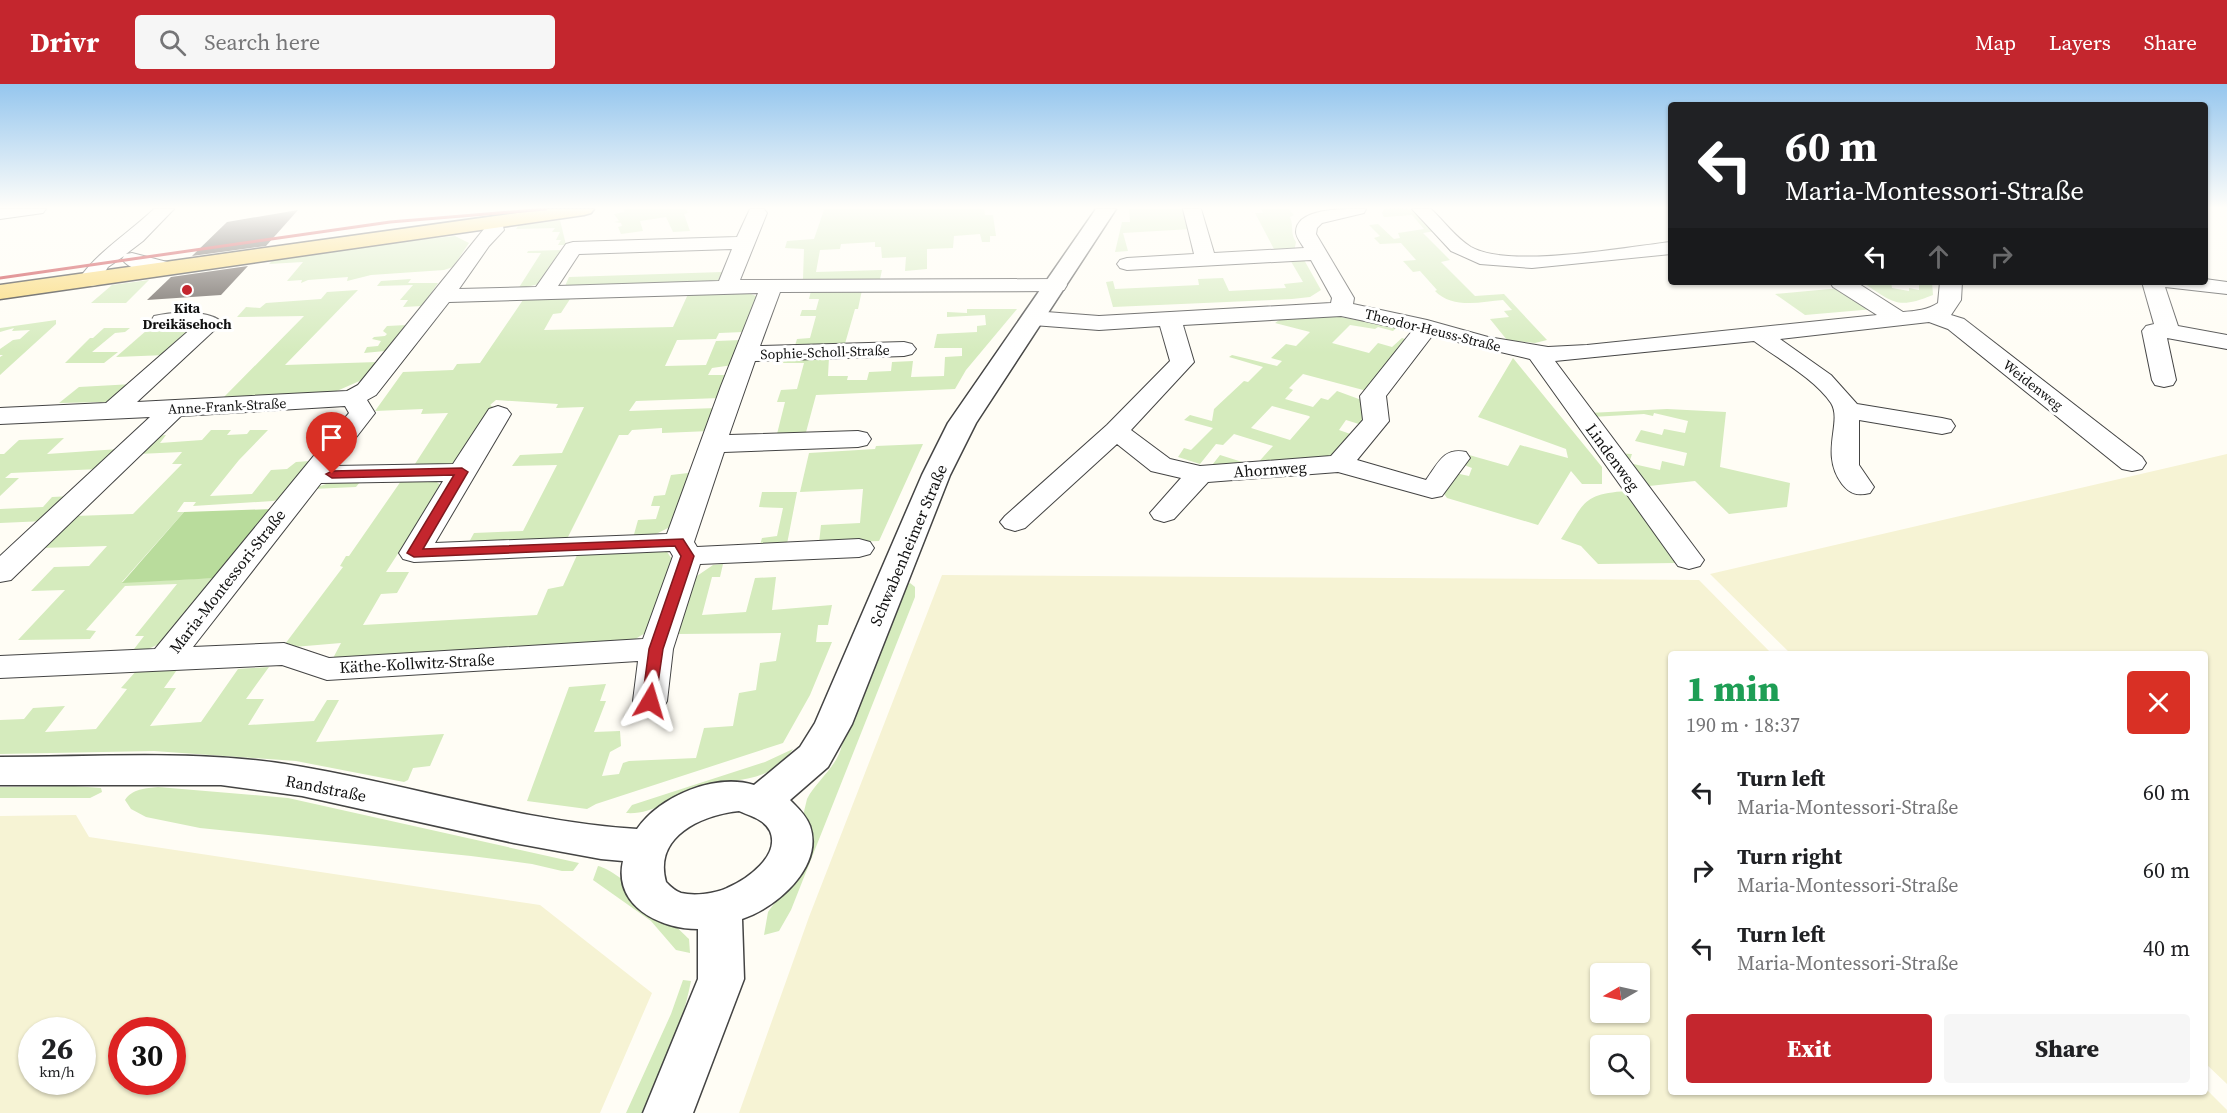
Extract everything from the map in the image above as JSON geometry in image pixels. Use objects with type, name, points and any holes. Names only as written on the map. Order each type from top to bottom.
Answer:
[{"type":"main road","points":[[0,292],[259,257]]},
{"type":"street","points":[[89,280],[100,263],[108,257]]},
{"type":"street","points":[[353,398],[367,390],[443,296],[467,257]]},
{"type":"street","points":[[543,292],[567,257]]},
{"type":"street","points":[[727,287],[739,257]]},
{"type":"street","name":"Schwabenheimer Straße","points":[[762,801],[814,757],[832,724],[897,567],[957,433],[1074,257]]},
{"type":"street","points":[[1127,264],[1261,257]]},
{"type":"street","points":[[1319,257],[1343,298],[1341,309]]},
{"type":"street","points":[[1478,257],[1527,262],[1578,257]]},
{"type":"street","points":[[113,276],[132,259],[135,262],[168,268]]},
{"type":"street","points":[[443,296],[771,286],[1056,285]]},
{"type":"street","points":[[1846,285],[1900,320]]},
{"type":"street","points":[[1931,315],[1943,311],[1949,305],[1953,297],[1951,285]]},
{"type":"street","points":[[2153,285],[2168,332]]},
{"type":"street","points":[[2198,285],[2227,288]]},
{"type":"street","name":"Sophie-Scholl-Straße","points":[[650,701],[656,649],[712,444],[771,286]]},
{"type":"street","name":"Theodor-Heuss-Straße","points":[[1032,318],[1099,323],[1341,309],[1372,313],[1510,349],[1539,354],[1587,352],[1760,335],[1931,315]]},
{"type":"street","name":"Weidenweg","points":[[1931,315],[1956,324],[2132,463]]},
{"type":"street","points":[[113,410],[211,323],[203,320],[162,321]]},
{"type":"street","points":[[1015,522],[1116,431],[1182,362],[1170,320]]},
{"type":"street","points":[[1339,464],[1376,421],[1373,396],[1427,327]]},
{"type":"street","points":[[2164,380],[2154,331],[2227,342]]},
{"type":"street","points":[[1760,335],[1817,376],[1840,399],[1847,410],[1844,465],[1850,478],[1860,487]]},
{"type":"street","name":"Sophie-Scholl-Straße","points":[[745,354],[904,349]]},
{"type":"street","name":"Lindenweg","points":[[1539,354],[1689,560]]},
{"type":"street","name":"Anne-Frank-Straße","points":[[0,416],[174,409],[353,398]]},
{"type":"street","name":"Maria-Montessori-Straße","points":[[166,658],[362,413],[353,398]]},
{"type":"street","points":[[0,573],[174,409]]},
{"type":"street","points":[[1847,410],[1942,425]]},
{"type":"street","points":[[498,414],[414,553],[859,548]]},
{"type":"street","name":"Ahornweg","points":[[1116,431],[1161,465],[1200,474],[1339,464],[1435,494],[1456,458]]},
{"type":"street","points":[[712,444],[858,439]]},
{"type":"street","points":[[311,475],[462,472]]},
{"type":"street","points":[[1164,513],[1200,474]]},
{"type":"street","name":"Käthe-Kollwitz-Straße","points":[[0,667],[284,654],[327,669],[656,649]]},
{"type":"street","name":"Randstraße","points":[[0,771],[222,771],[302,781],[514,827],[601,843],[647,846]]},
{"type":"street","points":[[742,796],[762,801],[780,811],[790,827],[792,846],[785,866],[769,885],[747,901],[720,910],[695,913],[672,909],[654,898],[644,883],[641,865],[647,846],[659,829],[676,814],[697,804],[720,798],[742,796]]},
{"type":"street","points":[[668,1113],[721,980],[720,910]]},
{"type":"shaded area","points":[[2227,454],[2227,1084],[2208,1066],[2208,651],[1788,651],[1710,574]]},
{"type":"shaded area","points":[[942,575],[1699,580],[1769,651],[1668,651],[1668,1095],[2208,1095],[2208,1091],[2227,1110],[2227,1113],[739,1113],[809,917]]},
{"type":"shaded area","points":[[76,815],[89,837],[540,905],[652,993],[600,1113],[0,1113],[0,816]]},
{"type":"green space","points":[[293,257],[460,257],[453,267],[444,270],[371,275],[347,281],[348,277],[308,280],[301,283],[302,280],[287,281],[303,262],[269,264],[273,260]]},
{"type":"green space","points":[[538,257],[556,257],[539,284],[518,289]]},
{"type":"green space","points":[[804,257],[819,257],[816,272],[882,270],[880,279],[803,279]]},
{"type":"green space","points":[[906,257],[927,257],[927,269],[905,271]]},
{"type":"green space","points":[[1413,257],[1447,257],[1450,260],[1441,262],[1475,296],[1504,294],[1547,340],[1535,343],[1507,340],[1490,319],[1509,317],[1504,311],[1512,310],[1503,300],[1467,303],[1442,297],[1420,271],[1413,272],[1403,261],[1416,260]]},
{"type":"green space","points":[[1289,258],[1303,258],[1321,290],[1310,297],[1292,299],[1113,307],[1106,282],[1113,281],[1115,289],[1199,285],[1198,279],[1223,278],[1229,291],[1286,288],[1284,284],[1303,282]]},
{"type":"green space","points":[[722,272],[718,281],[565,286],[569,277]]},
{"type":"green space","points":[[411,279],[408,283],[438,283],[422,306],[403,307],[408,300],[400,300],[413,285],[377,286],[381,281]]},
{"type":"green space","points":[[149,280],[126,303],[91,303],[112,285]]},
{"type":"green space","points":[[1866,285],[1892,285],[1892,288],[1909,291],[1909,288],[1919,290],[1919,285],[1932,285],[1933,295],[1911,302],[1895,302]]},
{"type":"green space","points":[[1841,288],[1874,309],[1805,315],[1775,294]]},
{"type":"green space","points":[[358,290],[285,365],[378,362],[364,379],[330,394],[224,397],[304,316],[237,317],[246,307],[260,308],[266,303],[321,299],[327,292]]},
{"type":"green space","points":[[742,290],[758,297],[744,332],[719,333],[716,339],[677,340],[665,366],[706,365],[716,341],[742,340],[733,365],[712,368],[708,375],[728,375],[720,398],[636,401],[629,411],[717,408],[710,431],[662,433],[662,428],[632,430],[628,435],[619,435],[567,539],[468,544],[474,533],[523,531],[557,465],[512,466],[520,455],[562,453],[584,407],[556,408],[558,404],[496,400],[490,405],[493,407],[455,465],[413,467],[448,413],[421,414],[423,409],[375,411],[403,372],[453,370],[457,364],[480,363],[525,297],[572,296],[561,313],[553,314],[544,330],[673,327],[689,292]]},
{"type":"green space","points":[[862,290],[858,309],[855,309],[844,347],[794,349],[797,339],[810,338],[816,316],[800,316],[802,310],[816,310],[819,299],[809,299],[811,291]]},
{"type":"green space","points":[[967,309],[1017,309],[966,370],[955,389],[816,395],[805,436],[776,438],[785,402],[777,402],[781,390],[797,389],[804,363],[783,363],[785,358],[829,357],[828,376],[848,376],[847,380],[867,380],[869,372],[891,371],[892,362],[913,361],[911,377],[944,376],[945,357],[962,356],[962,348],[934,348],[937,334],[977,332],[977,326],[986,325],[985,315],[947,317],[947,312],[967,313]]},
{"type":"green space","points":[[1336,316],[1396,328],[1393,331],[1378,327],[1375,329],[1350,325],[1332,343],[1369,353],[1378,343],[1392,347],[1402,338],[1411,341],[1367,391],[1303,374],[1289,388],[1293,390],[1285,399],[1313,407],[1321,398],[1328,400],[1337,391],[1367,402],[1362,425],[1346,420],[1339,430],[1356,436],[1337,460],[1255,466],[1273,446],[1234,434],[1223,445],[1216,444],[1200,464],[1178,457],[1184,448],[1191,450],[1213,428],[1184,420],[1190,415],[1212,421],[1214,409],[1263,367],[1229,357],[1232,355],[1277,366],[1282,361],[1271,358],[1286,344],[1296,346],[1310,332],[1275,323],[1282,318]],"holes":[[[1272,406],[1309,416],[1290,440],[1251,428]]]},
{"type":"green space","points":[[56,320],[56,324],[0,375],[0,357],[3,355],[0,355],[0,349],[13,340],[20,339],[30,330],[12,331],[14,328],[0,332],[0,328]]},
{"type":"green space","points":[[189,323],[194,330],[166,355],[116,357],[154,324]]},
{"type":"green space","points":[[407,325],[385,351],[364,353],[367,347],[378,346],[381,341],[372,339],[385,336],[387,334],[383,331],[387,326]]},
{"type":"green space","points":[[104,328],[130,328],[125,332],[115,333],[92,352],[118,352],[104,363],[65,363],[90,338]]},
{"type":"green space","points":[[1513,358],[1602,467],[1602,484],[1582,484],[1571,471],[1538,525],[1447,498],[1439,487],[1450,472],[1469,476],[1472,468],[1464,465],[1469,455],[1508,466],[1520,445],[1568,458],[1566,449],[1478,417]]},
{"type":"green space","points":[[133,384],[113,400],[106,402],[59,403],[79,387]]},
{"type":"green space","points":[[1667,409],[1726,412],[1720,467],[1790,483],[1787,507],[1729,514],[1695,481],[1640,487],[1614,453],[1632,454],[1629,463],[1660,470],[1662,461],[1684,466],[1687,453],[1635,441],[1641,430],[1662,435],[1664,429],[1685,433],[1688,421],[1654,413],[1653,416],[1644,414],[1592,417],[1589,413]]},
{"type":"green space","points":[[211,430],[231,430],[227,435],[247,434],[250,430],[268,430],[239,460],[210,496],[252,494],[271,470],[287,469],[296,462],[310,461],[282,499],[193,506],[196,502],[184,502],[177,512],[184,512],[122,582],[218,578],[175,637],[148,649],[131,653],[144,636],[135,636],[177,584],[125,586],[86,630],[96,631],[90,639],[18,640],[65,590],[31,591],[54,567],[89,566],[107,546],[40,548],[74,516],[133,514],[182,464],[172,464],[182,452],[138,454],[154,436],[166,435],[160,443],[202,440]]},
{"type":"green space","points":[[64,438],[47,454],[119,449],[99,469],[11,473],[5,478],[19,478],[0,496],[0,454],[4,454],[19,440]]},
{"type":"green space","points":[[923,444],[879,541],[819,543],[821,525],[860,523],[863,489],[800,492],[809,453]]},
{"type":"green space","points":[[1220,455],[1254,466],[1209,469]]},
{"type":"green space","points":[[688,473],[693,476],[678,523],[652,536],[633,538],[638,520],[656,519],[660,506],[651,506],[654,496],[665,495],[671,475]]},
{"type":"green space","points":[[429,476],[442,486],[386,572],[409,572],[397,593],[381,594],[363,625],[537,615],[548,589],[563,586],[578,553],[665,549],[674,562],[650,630],[624,646],[331,662],[341,643],[282,648],[343,567],[340,566],[346,556],[349,556],[401,481],[360,482],[356,487],[312,489],[340,479]]},
{"type":"green space","points":[[1627,491],[1676,563],[1598,564],[1581,546],[1561,539],[1580,509],[1592,498],[1612,492]]},
{"type":"green space","points":[[762,492],[797,492],[787,544],[760,545],[762,538],[777,536],[783,508],[759,507]]},
{"type":"green space","points":[[72,496],[45,521],[0,523],[0,509],[43,507],[52,497]]},
{"type":"green space","points":[[274,509],[218,578],[122,583],[184,512]]},
{"type":"green space","points":[[723,564],[720,577],[712,577],[702,615],[746,612],[755,578],[776,577],[772,610],[832,605],[828,625],[818,625],[816,642],[832,642],[810,695],[783,743],[596,804],[587,809],[527,801],[569,687],[606,684],[600,701],[606,701],[594,732],[620,731],[621,746],[610,752],[602,776],[619,774],[623,763],[629,761],[696,758],[704,728],[733,726],[739,693],[756,690],[760,663],[776,661],[781,633],[676,634],[694,578],[713,565]]},
{"type":"green space","points":[[910,583],[915,587],[915,597],[791,910],[779,931],[764,935],[768,912],[786,887],[807,799],[837,759],[907,585]]},
{"type":"green space","points":[[179,667],[164,688],[176,688],[150,726],[201,722],[238,669],[269,667],[246,699],[264,699],[248,725],[314,721],[327,700],[339,700],[316,742],[444,734],[430,766],[413,768],[408,780],[404,782],[296,761],[154,751],[0,754],[0,720],[24,719],[33,708],[65,706],[45,732],[96,729],[127,689],[121,688],[137,670]]},
{"type":"green space","points":[[793,749],[772,770],[760,775],[709,785],[654,809],[626,813],[632,805],[765,762]]},
{"type":"green space","points":[[0,787],[101,788],[102,792],[90,798],[0,798]]},
{"type":"green space","points":[[158,787],[288,798],[579,863],[573,871],[562,871],[532,864],[471,856],[200,828],[146,817],[131,809],[125,800],[135,791]]},
{"type":"green space","points":[[598,866],[619,877],[670,921],[689,939],[690,953],[676,950],[651,921],[593,880]]},
{"type":"green space","points":[[683,980],[691,981],[687,998],[658,1081],[644,1113],[626,1113],[671,1014]]},
{"type":"building","points":[[248,266],[221,295],[147,300],[171,277]]},
{"type":"railway","points":[[0,278],[146,257]]},
{"type":"place","name":"Kita Dreikäsehoch","points":[[187,290]]},
{"type":"route","points":[[332,474],[462,472],[414,553],[679,542],[688,556],[656,649],[650,701]]}]
